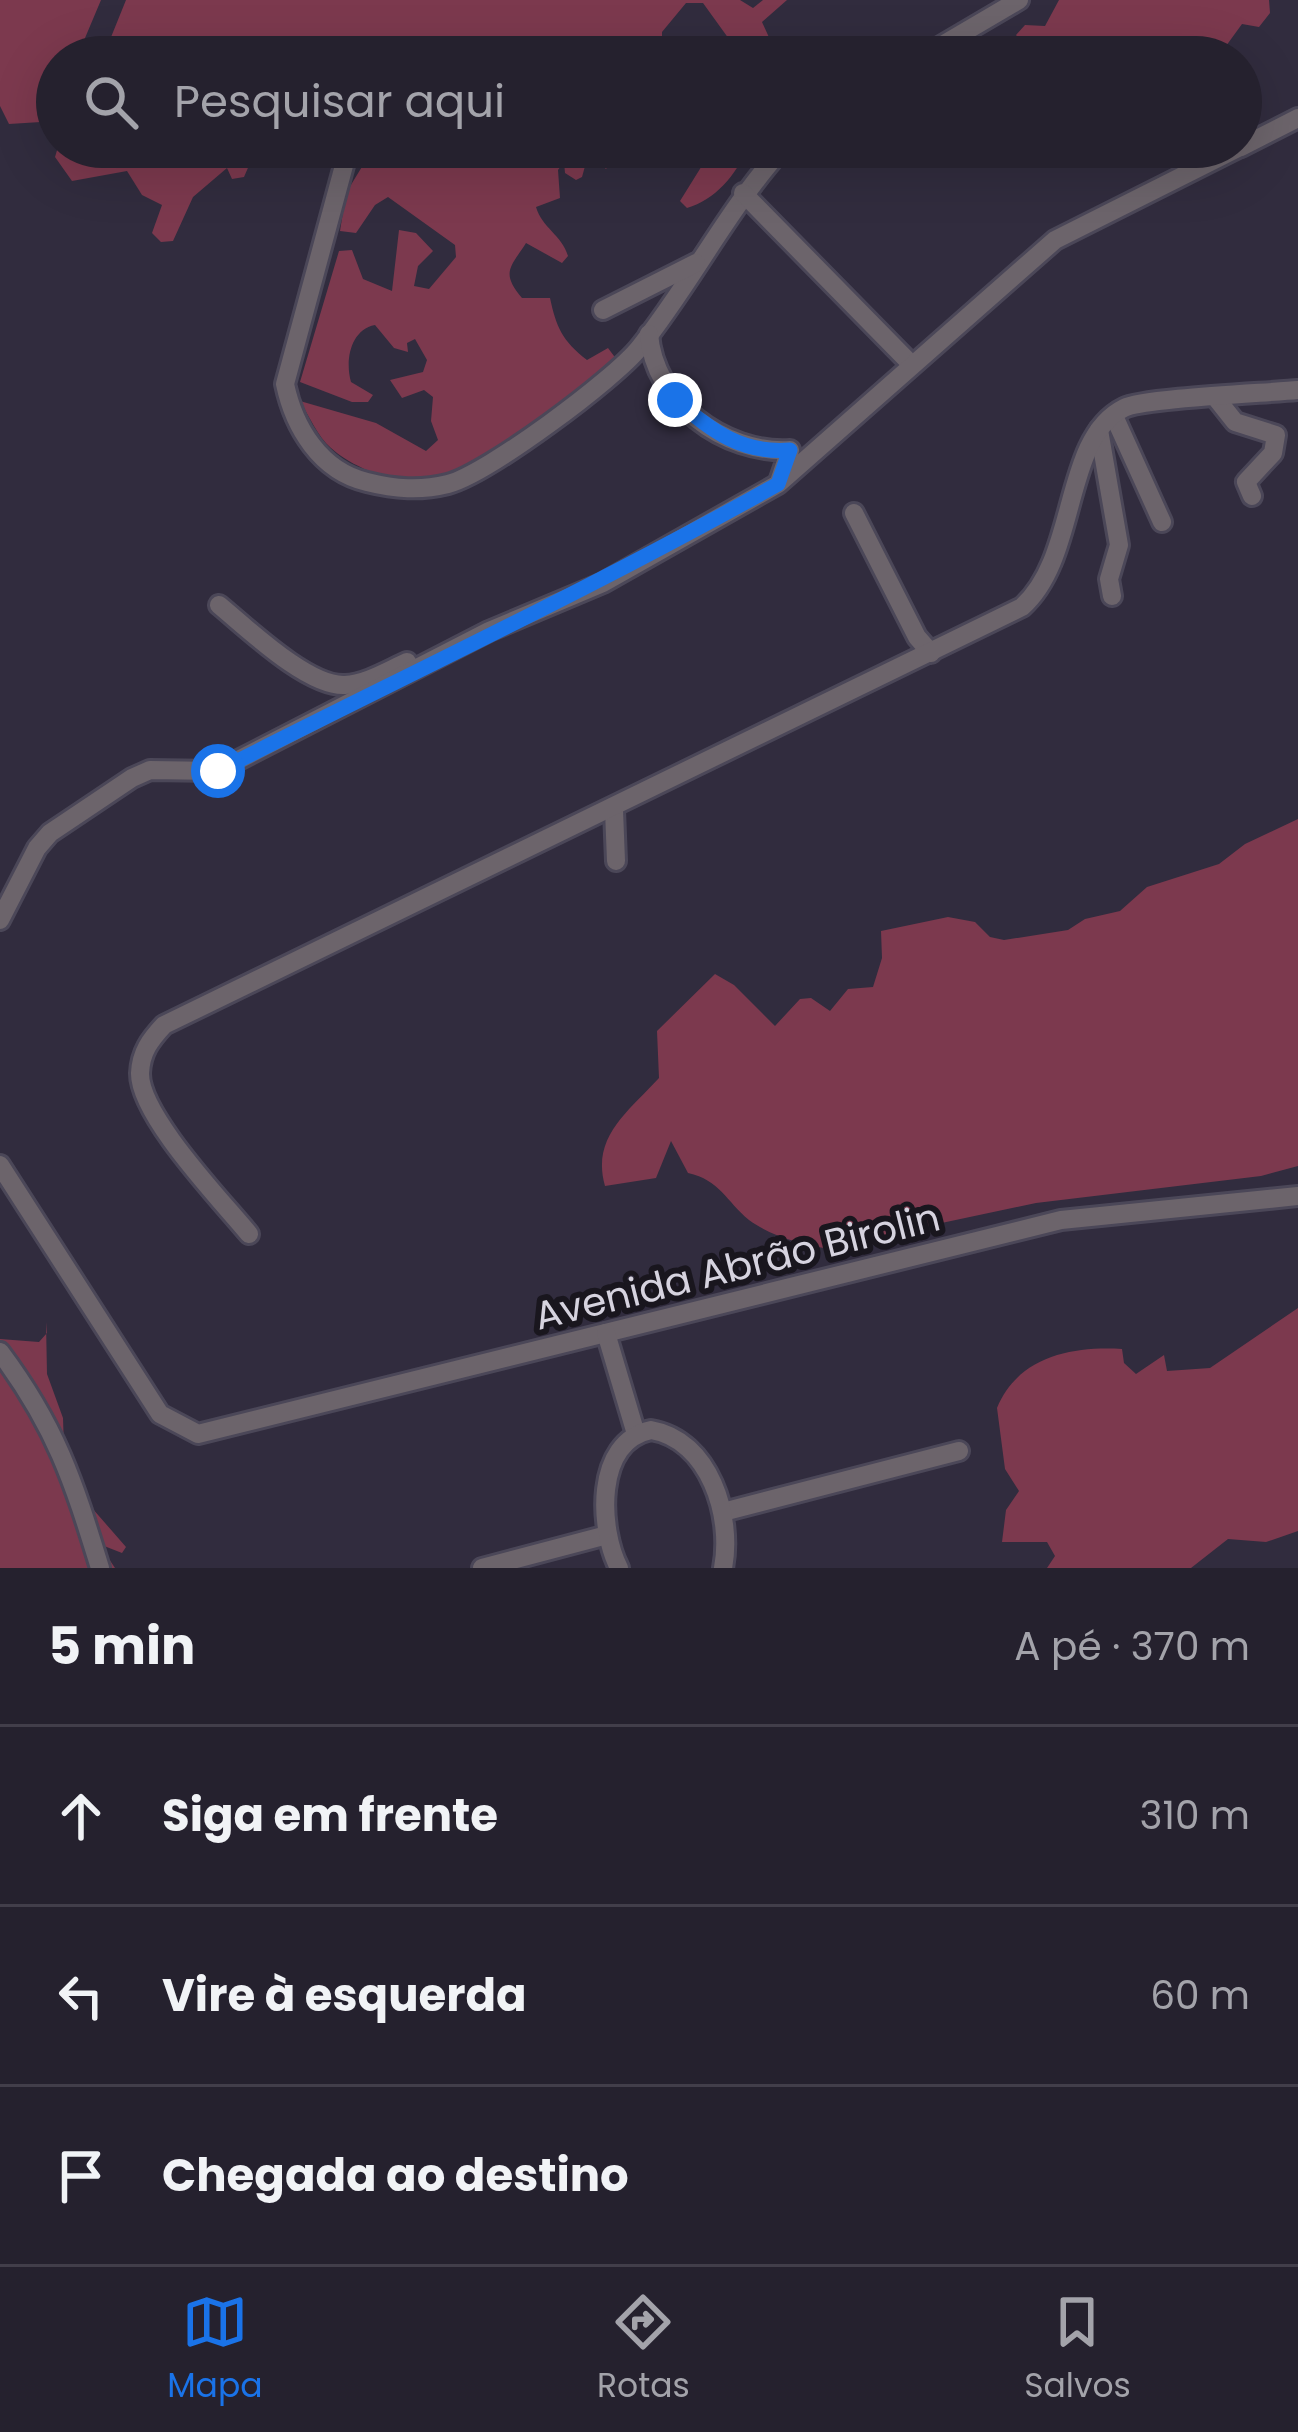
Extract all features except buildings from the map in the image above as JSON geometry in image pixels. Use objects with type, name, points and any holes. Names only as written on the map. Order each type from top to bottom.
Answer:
[{"type":"street","points":[[958,36],[1019,0]]},
{"type":"street","points":[[1262,136],[1298,118]]},
{"type":"street","points":[[343,168],[285,384],[292,420],[332,464],[356,480],[401,490],[452,484],[564,412],[638,350],[743,193],[765,168]]},
{"type":"street","points":[[0,920],[37,848],[50,833],[132,778],[150,770],[218,771],[489,631],[603,583],[778,484],[1055,240],[1199,168]]},
{"type":"street","points":[[743,193],[910,364]]},
{"type":"street","points":[[603,310],[662,276],[697,263]]},
{"type":"street","points":[[649,334],[651,360],[675,400],[736,444],[758,452],[790,450],[778,484]]},
{"type":"street","points":[[249,1234],[161,1124],[139,1078],[146,1043],[164,1025],[1022,608],[1040,592],[1058,559],[1092,436],[1125,406],[1298,390]]},
{"type":"street","points":[[1216,398],[1235,422],[1276,436],[1273,453],[1246,482],[1252,496]]},
{"type":"street","points":[[1106,423],[1162,522]]},
{"type":"street","points":[[1106,423],[1119,545],[1109,579],[1112,596]]},
{"type":"street","points":[[854,513],[916,637],[931,653]]},
{"type":"street","points":[[219,605],[285,658],[327,683],[374,678],[409,661],[429,664]]},
{"type":"street","points":[[614,810],[616,861]]},
{"type":"street","name":"Avenida Abrão Birolin","points":[[0,1165],[160,1414],[198,1434],[1061,1220],[1298,1196]]},
{"type":"street","points":[[606,1333],[636,1434],[609,1479],[607,1535],[619,1568]]},
{"type":"street","points":[[0,1352],[51,1426],[100,1568]]},
{"type":"street","points":[[636,1434],[664,1433],[687,1450],[713,1485],[723,1512],[723,1568]]},
{"type":"street","points":[[723,1512],[959,1451]]},
{"type":"street","points":[[482,1568],[607,1535]]},
{"type":"shaded area","points":[[0,0],[101,0],[86,36],[36,36],[36,122],[9,124],[0,106]]},
{"type":"shaded area","points":[[126,0],[740,0],[753,8],[763,0],[787,0],[762,22],[768,36],[727,36],[703,3],[686,3],[662,36],[111,36]]},
{"type":"shaded area","points":[[1059,0],[1269,0],[1270,13],[1259,27],[1242,24],[1233,36],[1016,35],[1025,25],[1045,26]]},
{"type":"shaded area","points":[[63,168],[227,168],[193,197],[173,241],[161,242],[152,233],[162,205],[142,195],[127,171],[72,181]]},
{"type":"shaded area","points":[[227,168],[248,168],[244,177],[232,179]]},
{"type":"shaded area","points":[[361,168],[560,168],[560,198],[536,207],[568,256],[562,263],[526,243],[512,264],[511,282],[522,298],[550,298],[561,332],[587,360],[608,348],[617,360],[501,447],[450,473],[415,481],[376,474],[351,462],[326,443],[300,401],[376,423],[426,451],[438,440],[431,421],[433,397],[424,390],[402,398],[390,380],[423,372],[427,360],[415,339],[407,343],[408,352],[394,348],[375,325],[360,333],[349,365],[351,382],[373,395],[368,402],[352,402],[300,382],[339,251],[352,250],[363,279],[392,291],[399,230],[416,233],[433,251],[418,266],[414,286],[429,289],[456,257],[455,245],[388,197],[375,205],[356,233],[340,231],[346,193]]},
{"type":"shaded area","points":[[565,168],[585,168],[576,180]]},
{"type":"shaded area","points":[[701,168],[737,168],[707,199],[687,208],[680,201]]},
{"type":"shaded area","points":[[1298,819],[1298,1166],[1261,1176],[1036,1203],[824,1248],[785,1238],[749,1220],[715,1186],[688,1173],[671,1141],[656,1178],[605,1186],[603,1153],[608,1139],[659,1078],[657,1031],[715,974],[734,985],[775,1026],[800,999],[811,998],[830,1011],[848,989],[873,987],[882,958],[881,931],[948,917],[975,922],[990,937],[1004,940],[1068,930],[1085,919],[1120,911],[1147,887],[1219,864],[1245,844]]},
{"type":"shaded area","points":[[1298,1308],[1298,1531],[1266,1542],[1228,1539],[1191,1568],[1047,1568],[1055,1556],[1047,1542],[1002,1542],[1006,1510],[1019,1491],[1005,1469],[997,1408],[1018,1377],[1048,1358],[1103,1349],[1122,1349],[1124,1363],[1136,1374],[1164,1355],[1167,1371],[1210,1368]]},
{"type":"shaded area","points":[[46,1334],[47,1374],[63,1418],[64,1449],[75,1463],[85,1500],[126,1547],[122,1553],[99,1544],[115,1568],[0,1568],[0,1339],[39,1342]]},
{"type":"route","points":[[218,771],[489,631],[603,583],[778,484],[790,450],[758,452],[736,444],[675,400]]}]
